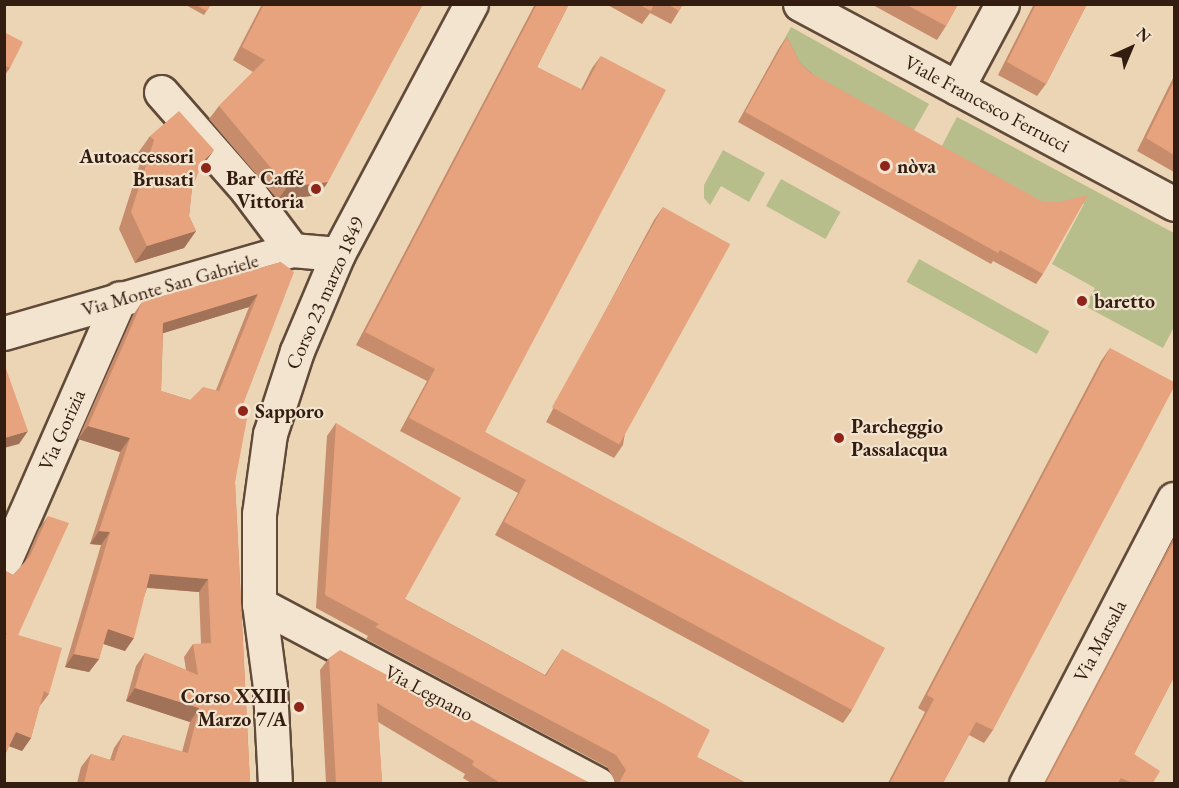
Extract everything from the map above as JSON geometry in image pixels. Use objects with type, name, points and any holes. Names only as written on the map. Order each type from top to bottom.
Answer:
[{"type":"street","name":"Corso 23 marzo 1849","points":[[275,783],[270,687],[259,604],[259,514],[270,434],[297,351],[338,254],[471,4]]},
{"type":"street","name":"Viale Francesco Ferrucci","points":[[800,4],[1174,204]]},
{"type":"street","points":[[957,88],[1002,4]]},
{"type":"street","points":[[161,92],[247,190],[292,250]]},
{"type":"street","name":"Via Monte San Gabriele","points":[[4,333],[292,250],[338,254]]},
{"type":"street","name":"Via Gorizia","points":[[4,562],[120,298]]},
{"type":"street","name":"Via Marsala","points":[[1026,783],[1174,499]]},
{"type":"street","name":"Via Legnano","points":[[259,604],[598,783]]},
{"type":"green space","points":[[791,27],[929,104],[908,141],[804,83],[779,49]]},
{"type":"green space","points":[[957,117],[1174,233],[1174,327],[1163,348],[1085,306],[1095,288],[1052,264],[1084,204],[1079,202],[1052,213],[936,157]]},
{"type":"green space","points":[[723,150],[765,173],[749,202],[721,186],[710,205],[704,198],[704,185]]},
{"type":"green space","points":[[781,179],[840,212],[825,239],[766,206]]},
{"type":"green space","points":[[919,259],[1049,331],[1037,354],[906,282]]},
{"type":"building","points":[[194,4],[211,4],[207,11]]},
{"type":"building","points":[[264,4],[423,4],[328,182],[287,187],[219,106],[265,60],[242,47]]},
{"type":"building","points":[[537,4],[569,4],[537,67],[583,90],[601,56],[666,90],[485,432],[885,648],[852,710],[504,522],[526,480],[409,418],[435,369],[365,332]]},
{"type":"building","points":[[638,4],[654,4],[651,11]]},
{"type":"building","points":[[667,4],[683,4],[679,11]]},
{"type":"building","points":[[905,4],[958,4],[946,26]]},
{"type":"building","points":[[1036,4],[1087,4],[1046,84],[1007,62]]},
{"type":"building","points":[[4,32],[23,42],[10,68],[4,65]]},
{"type":"building","name":"nòva","points":[[787,37],[800,63],[811,73],[1043,202],[1059,202],[1088,195],[1043,274],[1000,250],[998,253],[745,112]]},
{"type":"building","points":[[1174,81],[1174,155],[1146,138]]},
{"type":"building","points":[[179,111],[214,150],[203,161],[192,188],[189,216],[196,231],[147,246],[131,212],[154,140],[150,136]]},
{"type":"building","points":[[663,207],[730,244],[619,445],[552,407]]},
{"type":"building","points":[[281,262],[294,272],[242,407],[249,408],[235,482],[250,783],[84,783],[91,754],[114,761],[123,735],[188,753],[199,708],[135,688],[145,653],[198,675],[193,644],[211,643],[208,579],[150,574],[134,638],[108,629],[99,659],[74,654],[110,532],[99,531],[130,438],[88,426],[142,302]],"holes":[[[258,294],[219,391],[203,387],[190,400],[161,391],[163,323]]]},
{"type":"building","points":[[1110,348],[1174,382],[1174,387],[993,730],[976,722],[943,783],[890,783],[934,699],[927,695]]},
{"type":"building","points":[[4,363],[28,431],[4,438]]},
{"type":"building","points":[[336,423],[461,498],[405,599],[546,676],[562,649],[710,730],[697,757],[746,783],[619,783],[626,770],[616,755],[375,627],[379,624],[325,595]]},
{"type":"building","points":[[48,516],[69,523],[18,635],[62,648],[49,694],[44,691],[31,738],[16,732],[4,757],[4,639],[7,633],[4,633],[4,570],[13,575],[30,556]]},
{"type":"building","points":[[1174,541],[1174,677],[1134,754],[1160,771],[1153,783],[1132,783],[1121,778],[1118,783],[1046,783]]},
{"type":"building","points":[[340,650],[590,783],[500,783],[472,765],[474,761],[377,703],[382,783],[336,783],[329,658]]},
{"type":"place","name":"nòva","points":[[885,166]]},
{"type":"place","name":"Autoaccessori Brusati","points":[[206,168]]},
{"type":"place","name":"Bar Caffé Vittoria","points":[[316,189]]},
{"type":"place","name":"baretto","points":[[1082,301]]},
{"type":"place","name":"Sapporo","points":[[243,411]]},
{"type":"place","name":"Parcheggio Passalacqua","points":[[839,438]]},
{"type":"place","name":"Corso XXIII Marzo 7/A","points":[[299,707]]}]
